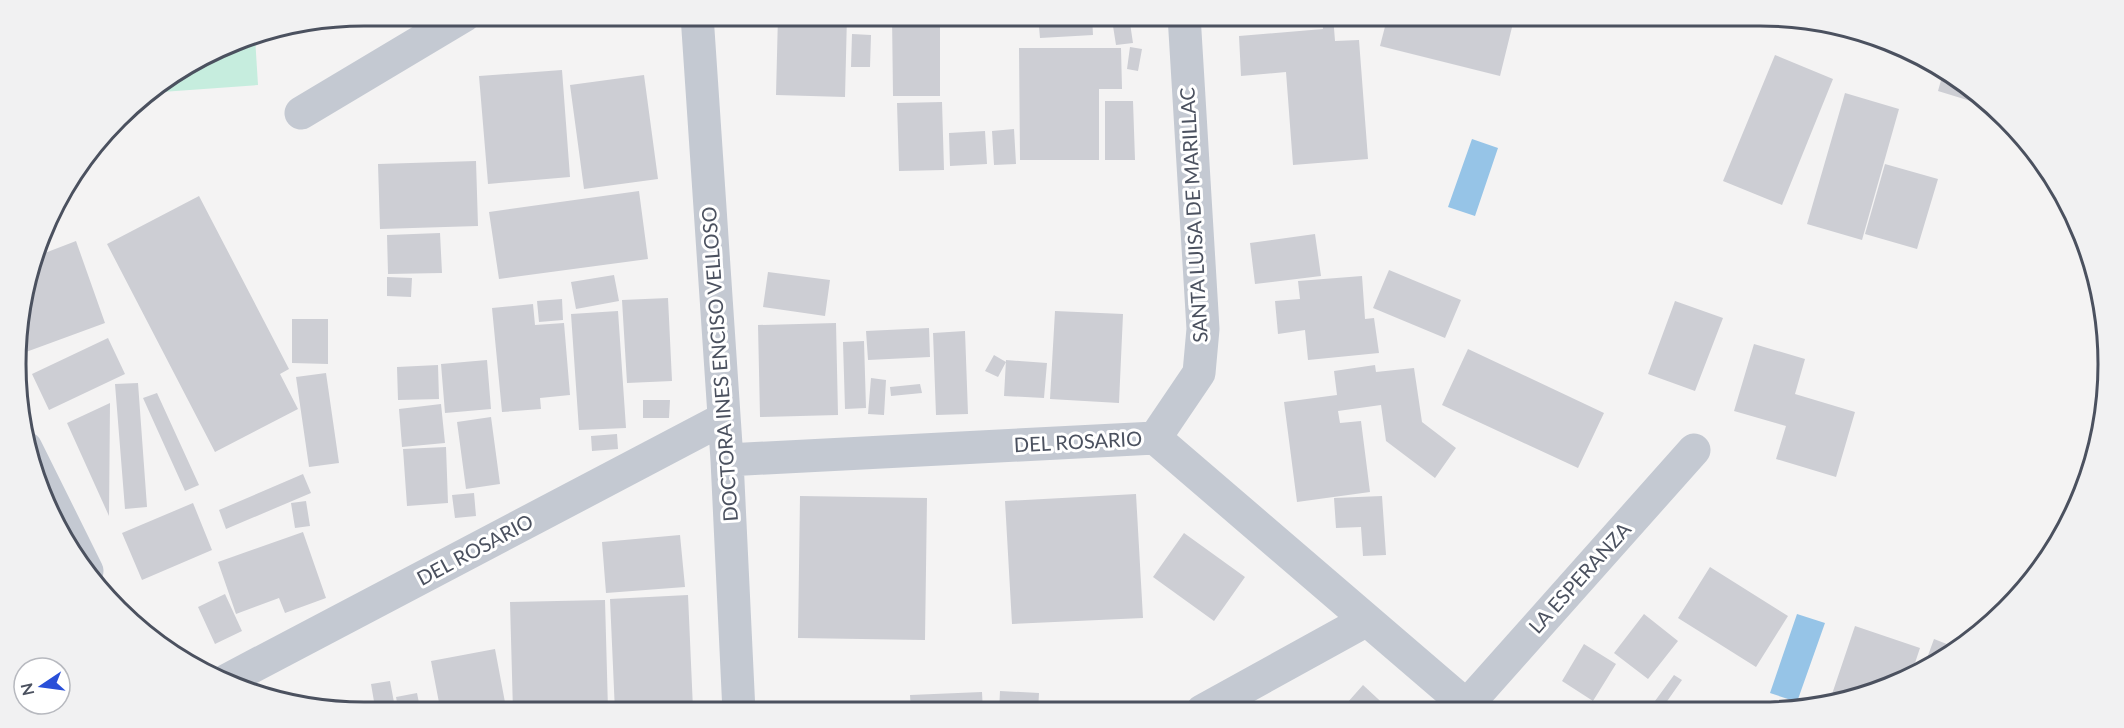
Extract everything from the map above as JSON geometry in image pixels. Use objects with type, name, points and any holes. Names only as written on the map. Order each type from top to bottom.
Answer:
[{"type":"street","points":[[301,113],[447,26]]},
{"type":"street","name":"DOCTORA INES ENCISO VELLOSO","points":[[698,26],[727,460],[739,702]]},
{"type":"street","name":"SANTA LUISA DE MARILLAC","points":[[1155,438],[1199,373],[1203,329],[1185,26]]},
{"type":"street","name":"DEL ROSARIO","points":[[233,677],[723,419]]},
{"type":"street","name":"DEL ROSARIO","points":[[727,460],[1155,438],[1365,621],[1463,702]]},
{"type":"street","name":"LA ESPERANZA","points":[[1475,702],[1694,450]]},
{"type":"street","points":[[1218,702],[1365,621]]},
{"type":"green space","points":[[255,43],[258,85],[163,92],[214,60]]},
{"type":"water","points":[[1472,139],[1498,148],[1475,216],[1448,207]]},
{"type":"water","points":[[1797,614],[1825,623],[1797,701],[1770,693]]},
{"type":"building","points":[[778,26],[847,26],[845,97],[776,95]]},
{"type":"building","points":[[892,26],[940,26],[940,96],[893,96]]},
{"type":"building","points":[[1039,26],[1093,26],[1093,35],[1040,38]]},
{"type":"building","points":[[1113,26],[1130,26],[1133,43],[1116,45]]},
{"type":"building","points":[[1323,26],[1334,26],[1335,41],[1359,40],[1368,159],[1293,165],[1286,72],[1241,76],[1239,36],[1323,29]]},
{"type":"building","points":[[1385,26],[1512,26],[1500,76],[1380,46]]},
{"type":"building","points":[[852,34],[871,35],[870,67],[851,67]]},
{"type":"building","points":[[1130,47],[1142,49],[1138,71],[1127,69]]},
{"type":"building","points":[[1019,48],[1121,48],[1122,89],[1099,89],[1099,160],[1020,160]]},
{"type":"building","points":[[1775,55],[1833,79],[1782,205],[1723,181]]},
{"type":"building","points":[[562,70],[570,177],[488,184],[479,76]]},
{"type":"building","points":[[644,75],[658,179],[584,189],[570,85]]},
{"type":"building","points":[[1941,79],[1974,102],[1938,91]]},
{"type":"building","points":[[1845,93],[1899,109],[1862,240],[1807,224]]},
{"type":"building","points":[[1105,101],[1133,101],[1135,160],[1105,160]]},
{"type":"building","points":[[942,102],[944,170],[899,171],[897,103]]},
{"type":"building","points":[[1014,129],[1016,164],[994,165],[992,131]]},
{"type":"building","points":[[985,131],[987,164],[950,166],[949,133]]},
{"type":"building","points":[[476,161],[478,226],[380,229],[378,164]]},
{"type":"building","points":[[1885,164],[1938,179],[1917,249],[1865,234]]},
{"type":"building","points":[[639,191],[648,259],[499,279],[489,212]]},
{"type":"building","points":[[199,196],[289,369],[280,374],[298,409],[215,452],[107,244]]},
{"type":"building","points":[[440,233],[442,273],[388,274],[387,235]]},
{"type":"building","points":[[1315,234],[1321,276],[1255,284],[1250,243]]},
{"type":"building","points":[[76,241],[105,323],[26,352],[28,320],[44,253]]},
{"type":"building","points":[[1389,270],[1461,300],[1445,338],[1373,308]]},
{"type":"building","points":[[768,272],[830,280],[825,316],[763,307]]},
{"type":"building","points":[[614,275],[619,301],[576,309],[571,282]]},
{"type":"building","points":[[1362,276],[1365,319],[1374,318],[1379,353],[1308,360],[1305,330],[1278,334],[1275,301],[1300,299],[1298,281]]},
{"type":"building","points":[[387,277],[412,278],[411,297],[387,296]]},
{"type":"building","points":[[668,298],[672,381],[627,383],[622,300]]},
{"type":"building","points":[[562,299],[563,320],[539,322],[537,301]]},
{"type":"building","points":[[1675,301],[1723,318],[1695,391],[1648,374]]},
{"type":"building","points":[[533,304],[535,325],[564,323],[570,395],[540,398],[541,409],[502,412],[492,308]]},
{"type":"building","points":[[618,311],[626,428],[579,430],[571,314]]},
{"type":"building","points":[[1055,311],[1123,314],[1119,403],[1050,399]]},
{"type":"building","points":[[292,319],[328,319],[328,364],[292,363]]},
{"type":"building","points":[[836,323],[838,415],[760,417],[758,325]]},
{"type":"building","points":[[929,328],[930,357],[868,360],[866,331]]},
{"type":"building","points":[[965,331],[968,414],[936,415],[933,333]]},
{"type":"building","points":[[108,338],[125,374],[49,410],[32,374]]},
{"type":"building","points":[[864,341],[866,408],[845,409],[843,342]]},
{"type":"building","points":[[1754,344],[1805,359],[1795,394],[1855,412],[1836,477],[1776,459],[1786,426],[1734,411]]},
{"type":"building","points":[[1468,349],[1604,413],[1578,468],[1442,405]]},
{"type":"building","points":[[994,355],[1006,362],[998,377],[985,371]]},
{"type":"building","points":[[487,360],[491,409],[445,413],[441,364]]},
{"type":"building","points":[[1006,360],[1047,363],[1044,398],[1004,396]]},
{"type":"building","points":[[438,365],[439,399],[398,400],[397,367]]},
{"type":"building","points":[[1375,365],[1376,372],[1414,368],[1422,422],[1456,448],[1435,478],[1386,441],[1381,405],[1338,411],[1340,423],[1361,421],[1370,492],[1297,502],[1284,402],[1337,395],[1334,371]]},
{"type":"building","points":[[326,373],[339,463],[309,467],[296,377]]},
{"type":"building","points":[[871,378],[886,380],[884,415],[868,414]]},
{"type":"building","points":[[138,383],[147,507],[125,509],[115,384]]},
{"type":"building","points":[[920,384],[922,393],[891,396],[890,387]]},
{"type":"building","points":[[157,393],[199,485],[185,491],[143,398]]},
{"type":"building","points":[[643,400],[670,400],[669,418],[643,418]]},
{"type":"building","points":[[110,403],[109,516],[67,423]]},
{"type":"building","points":[[441,404],[445,443],[402,447],[399,409]]},
{"type":"building","points":[[491,417],[500,484],[466,489],[457,422]]},
{"type":"building","points":[[617,434],[618,449],[592,451],[591,436]]},
{"type":"building","points":[[446,447],[448,503],[407,506],[403,449]]},
{"type":"building","points":[[303,474],[311,493],[226,529],[219,510]]},
{"type":"building","points":[[474,493],[476,516],[455,518],[452,495]]},
{"type":"building","points":[[1136,494],[1143,618],[1012,624],[1005,501]]},
{"type":"building","points":[[800,496],[927,498],[925,640],[798,638]]},
{"type":"building","points":[[1382,496],[1386,555],[1363,556],[1361,527],[1336,528],[1334,498]]},
{"type":"building","points":[[306,501],[310,526],[295,528],[291,503]]},
{"type":"building","points":[[193,503],[212,550],[142,580],[122,533]]},
{"type":"building","points":[[303,532],[326,598],[285,613],[279,598],[236,614],[218,562]]},
{"type":"building","points":[[1184,533],[1245,577],[1214,621],[1153,577]]},
{"type":"building","points":[[680,535],[685,587],[606,593],[602,542]]},
{"type":"building","points":[[1710,567],[1788,616],[1756,667],[1678,618]]},
{"type":"building","points":[[225,594],[242,631],[215,644],[198,607]]},
{"type":"building","points":[[688,595],[693,702],[615,702],[610,599]]},
{"type":"building","points":[[605,600],[608,702],[513,702],[510,602]]},
{"type":"building","points":[[1644,614],[1678,641],[1648,679],[1614,653]]},
{"type":"building","points":[[1855,626],[1920,648],[1914,666],[1910,668],[1869,685],[1832,695]]},
{"type":"building","points":[[1934,639],[1948,645],[1929,657],[1927,658]]},
{"type":"building","points":[[1584,644],[1616,664],[1593,701],[1562,681]]},
{"type":"building","points":[[495,649],[505,702],[439,702],[431,661]]},
{"type":"building","points":[[1674,675],[1682,680],[1667,702],[1655,701]]},
{"type":"building","points":[[390,681],[394,702],[374,702],[371,684]]},
{"type":"building","points":[[1363,685],[1381,702],[1348,702]]},
{"type":"building","points":[[1000,691],[1039,693],[1039,702],[999,702]]},
{"type":"building","points":[[982,692],[982,702],[910,702],[910,695]]},
{"type":"building","points":[[417,693],[419,702],[397,702],[396,697]]}]
